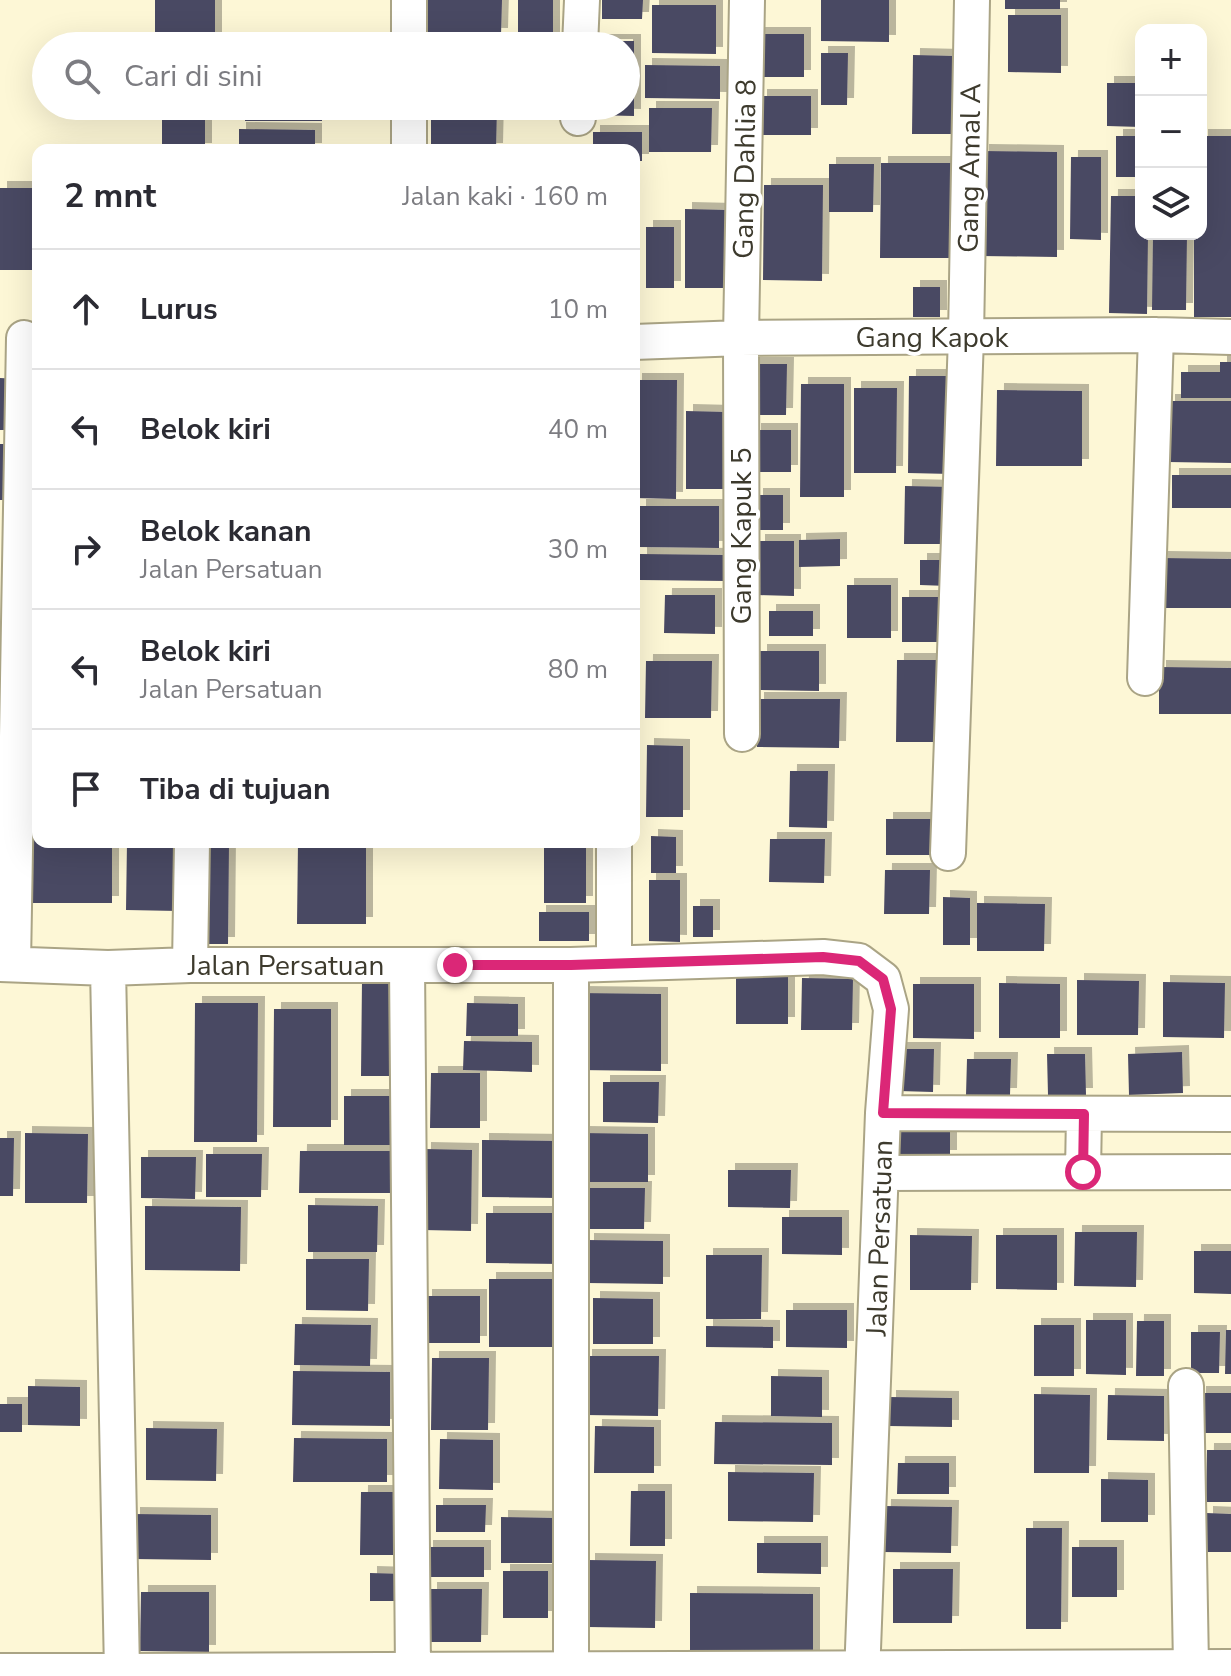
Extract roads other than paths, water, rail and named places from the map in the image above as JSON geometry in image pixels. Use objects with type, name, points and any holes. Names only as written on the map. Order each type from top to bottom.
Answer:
[{"type":"street","points":[[409,0],[409,32]]},
{"type":"street","points":[[581,32],[582,0]]},
{"type":"street","name":"Gang Dahlia 8","points":[[741,338],[747,0]]},
{"type":"street","name":"Gang Amal A","points":[[948,853],[966,337],[972,0]]},
{"type":"street","points":[[409,120],[409,144]]},
{"type":"street","points":[[1145,678],[1156,335]]},
{"type":"street","name":"Gang Kapok","points":[[640,342],[741,338],[1231,337]]},
{"type":"street","points":[[6,964],[21,338]]},
{"type":"street","name":"Gang Kapuk 5","points":[[741,338],[742,734]]},
{"type":"street","points":[[190,965],[192,848]]},
{"type":"street","points":[[614,848],[614,963]]},
{"type":"street","name":"Jalan Persatuan","points":[[6,964],[108,968],[190,965],[571,965],[823,957],[859,961],[883,979],[891,1009],[883,1113],[862,1672]]},
{"type":"street","points":[[407,965],[413,1670]]},
{"type":"street","points":[[571,965],[571,1673]]},
{"type":"street","points":[[108,968],[132,1672]]},
{"type":"street","points":[[883,1113],[1231,1114]]},
{"type":"street","points":[[1083,1172],[1084,1114]]},
{"type":"street","points":[[882,1173],[1231,1172]]},
{"type":"street","points":[[1186,1386],[1191,1666]]},
{"type":"street","points":[[0,1671],[294,1674],[413,1670],[571,1673],[1114,1672],[1191,1666],[1231,1667]]}]
